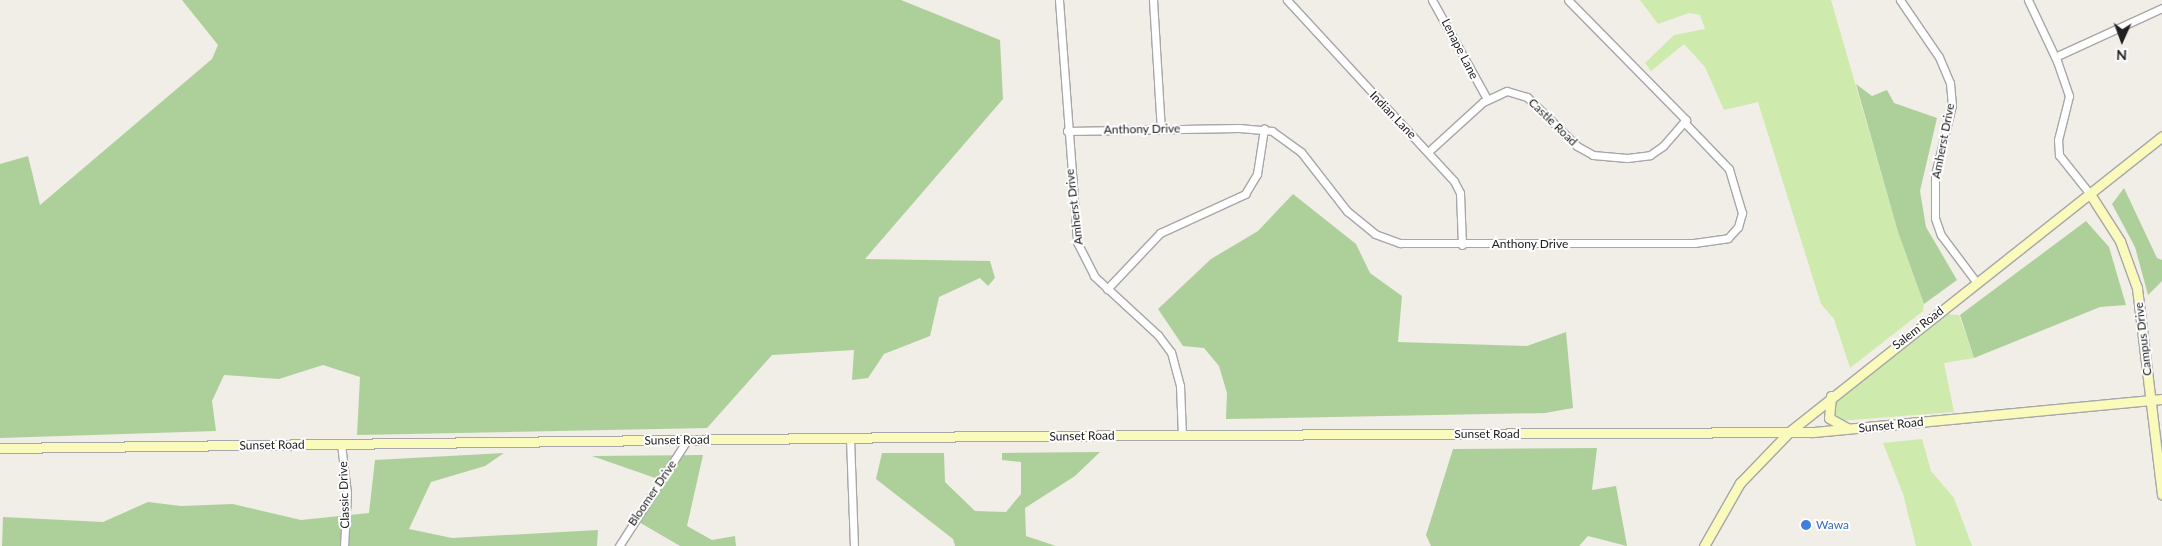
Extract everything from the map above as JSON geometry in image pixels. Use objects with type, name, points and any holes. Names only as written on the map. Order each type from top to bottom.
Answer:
[{"type":"street","name":"Amherst Drive","points":[[1059,0],[1067,131],[1077,242],[1088,268],[1107,289],[1153,330],[1170,352],[1180,386],[1182,436]]},
{"type":"street","points":[[1153,0],[1161,129]]},
{"type":"street","name":"Indian Lane","points":[[1288,0],[1458,186],[1462,245]]},
{"type":"street","name":"Lenape Lane","points":[[1432,0],[1487,99]]},
{"type":"street","name":"Anthony Drive","points":[[1067,131],[1161,129],[1264,130],[1290,140],[1347,211],[1375,234],[1406,244],[1694,243],[1725,239],[1736,229],[1741,217],[1733,177],[1720,158],[1684,122],[1686,120],[1568,0]]},
{"type":"street","name":"Amherst Drive","points":[[1900,0],[1938,57],[1950,83],[1952,105],[1936,175],[1935,218],[1941,235],[1977,283]]},
{"type":"street","points":[[2028,0],[2055,57],[2068,96],[2058,140],[2059,155],[2090,194]]},
{"type":"street","points":[[2055,57],[2162,8]]},
{"type":"street","name":"Castle Road","points":[[1428,152],[1487,99],[1507,91],[1522,93],[1582,150],[1605,157],[1650,155],[1663,146],[1684,122]]},
{"type":"street","points":[[1107,289],[1160,233],[1233,202],[1245,194],[1257,174],[1264,130]]},
{"type":"street","name":"Salem Road","points":[[1704,546],[1740,483],[1789,432],[1831,396],[2162,136]]},
{"type":"street","name":"Campus Drive","points":[[2090,194],[2110,222],[2131,267],[2140,308],[2162,494]]},
{"type":"street","points":[[1831,396],[1829,418],[1850,429]]},
{"type":"street","name":"Sunset Road","points":[[0,448],[850,438],[1789,432],[1850,429],[2162,399]]},
{"type":"street","points":[[850,438],[854,546]]},
{"type":"street","name":"Bloomer Drive","points":[[619,546],[687,440]]},
{"type":"street","name":"Classic Drive","points":[[341,444],[346,493],[344,546]]},
{"type":"green space","points":[[182,0],[901,0],[1000,40],[1003,99],[865,259],[990,261],[995,278],[988,286],[980,278],[939,297],[930,336],[884,354],[868,378],[852,380],[854,350],[772,355],[707,428],[357,435],[360,377],[323,365],[279,379],[224,375],[212,401],[216,431],[0,438],[0,164],[28,156],[40,205],[212,59],[218,45]]},
{"type":"green space","points":[[1640,0],[1831,0],[1898,232],[1924,304],[1923,311],[1850,368],[1834,319],[1821,304],[1758,102],[1724,110],[1705,67],[1684,44],[1651,71],[1645,63],[1674,35],[1705,29],[1700,15],[1689,13],[1658,24]]},
{"type":"green space","points":[[1856,84],[1872,96],[1887,90],[1894,103],[1937,118],[1920,191],[1926,227],[1957,280],[1924,304],[1898,232]]},
{"type":"green space","points":[[2124,188],[2157,258],[2162,260],[2162,281],[2148,295],[2135,247],[2112,204]]},
{"type":"green space","points":[[1293,194],[1356,244],[1370,273],[1402,296],[1398,342],[1527,346],[1566,332],[1573,408],[1545,413],[1226,419],[1227,393],[1219,366],[1204,348],[1183,346],[1158,309],[1211,259],[1258,231]]},
{"type":"green space","points":[[2086,221],[2109,247],[2126,305],[2100,307],[1974,358],[1960,315]]},
{"type":"green space","points":[[1944,314],[1959,315],[1974,358],[1944,363],[1954,412],[1839,421],[1832,404]]},
{"type":"green space","points":[[1922,439],[1931,471],[1954,498],[1972,546],[1916,546],[1903,494],[1883,443]]},
{"type":"green space","points":[[1597,448],[1592,490],[1616,486],[1627,546],[1588,536],[1579,546],[1431,546],[1426,535],[1453,449]]},
{"type":"green space","points":[[1100,452],[1075,476],[1025,508],[1026,536],[1056,546],[955,546],[953,539],[876,479],[882,453],[944,453],[945,482],[975,511],[1006,512],[1021,494],[1021,462],[1002,460],[1002,453]]},
{"type":"green space","points":[[504,453],[485,466],[431,482],[409,529],[452,538],[598,530],[597,546],[2,546],[3,517],[103,522],[148,502],[181,506],[233,504],[301,520],[369,513],[375,460]]},
{"type":"green space","points":[[703,455],[687,526],[712,540],[735,536],[736,546],[680,546],[632,518],[661,480],[592,456]]},
{"type":"place","name":"Wawa","points":[[1806,525]]}]
